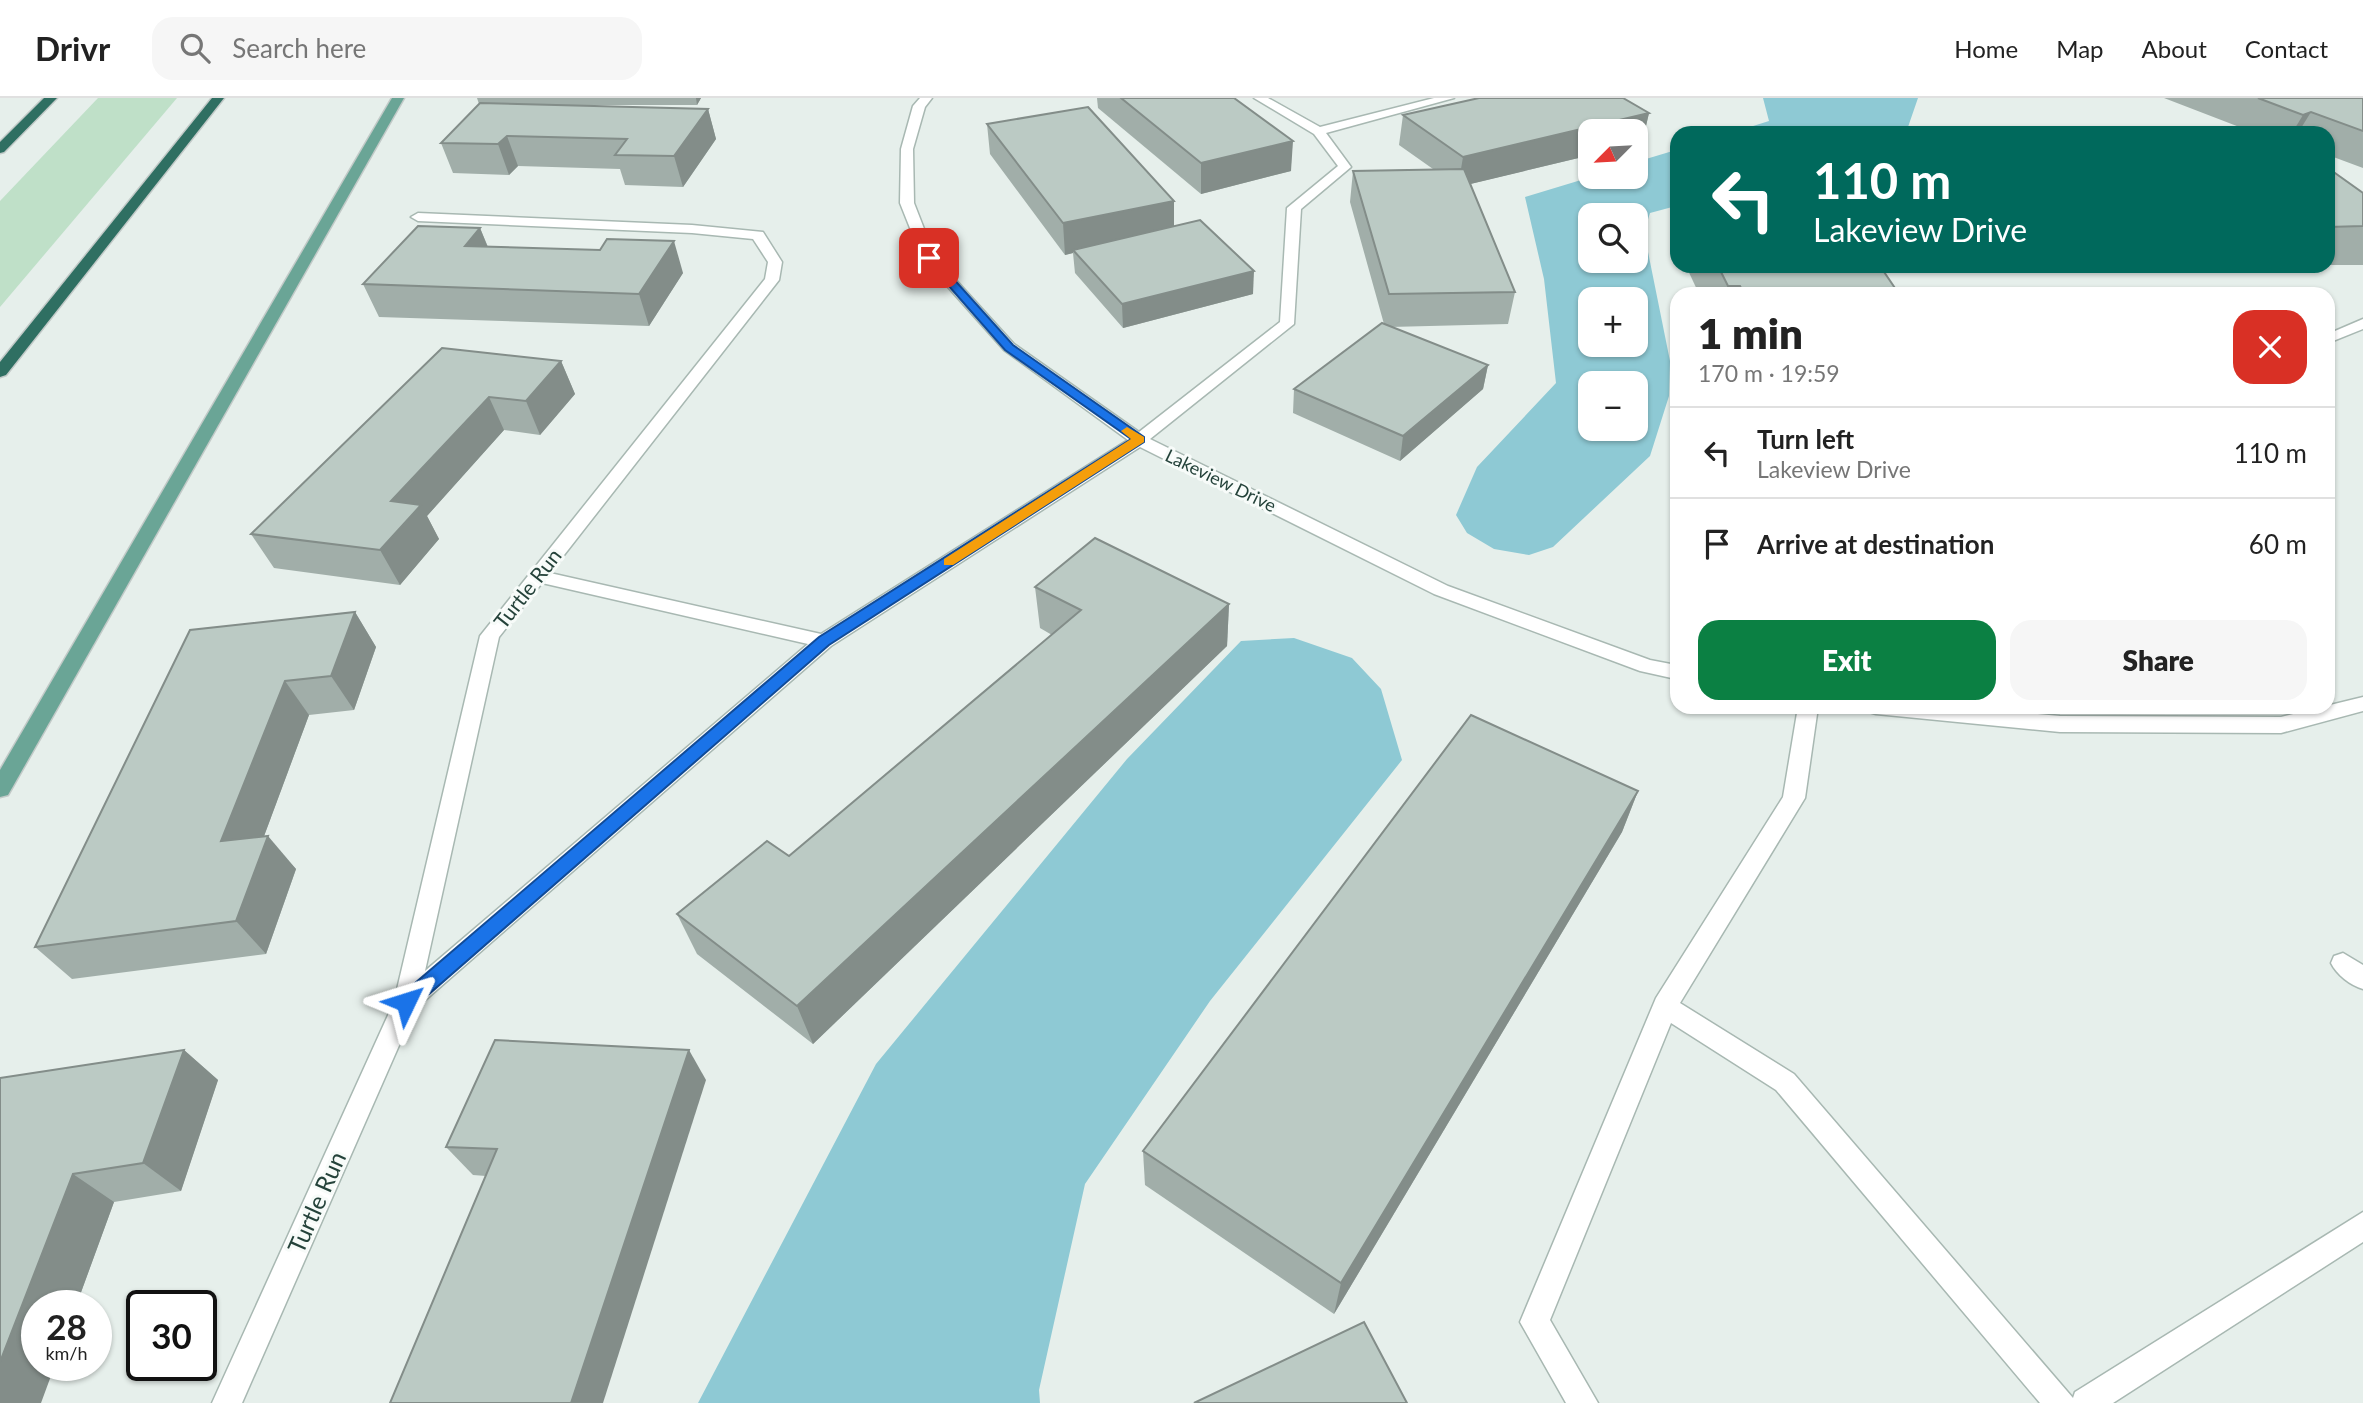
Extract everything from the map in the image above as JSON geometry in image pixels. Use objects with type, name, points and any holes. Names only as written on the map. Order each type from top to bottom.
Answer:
[{"type":"highway","points":[[0,149],[51,98]]},
{"type":"highway","points":[[0,372],[218,98]]},
{"type":"main road","points":[[0,789],[398,98]]},
{"type":"street","name":"Lakeview Drive","points":[[926,98],[919,106],[907,149],[907,202],[929,258],[1009,347],[1139,439],[1441,590],[1647,666],[1670,671]]},
{"type":"street","points":[[1260,98],[1318,131],[1448,98]]},
{"type":"street","name":"Turtle Run","points":[[406,1002],[824,641],[1139,439],[1287,324],[1294,208],[1345,167],[1318,131]]},
{"type":"street","name":"Turtle Run","points":[[227,1403],[406,1002],[490,636],[772,280],[775,262],[758,235],[692,229],[418,217]]},
{"type":"street","points":[[2335,336],[2363,323]]},
{"type":"street","points":[[537,576],[824,641]]},
{"type":"street","points":[[2335,711],[2363,704]]},
{"type":"street","points":[[1583,1403],[1535,1322],[1665,1006],[1794,799],[1807,714]]},
{"type":"street","points":[[1952,714],[2060,724],[2281,725],[2324,714]]},
{"type":"street","points":[[2273,714],[2281,725]]},
{"type":"street","points":[[2343,962],[2363,979]]},
{"type":"street","points":[[1665,1006],[1785,1082],[2060,1403]]},
{"type":"street","points":[[2086,1403],[2363,1226]]},
{"type":"green space","points":[[98,98],[177,98],[0,307],[0,201]]},
{"type":"water","points":[[1763,98],[1918,98],[1908,126],[1753,126],[1769,121]]},
{"type":"water","points":[[1670,152],[1670,208],[1650,213],[1648,219],[1648,203],[1578,203],[1578,273],[1648,273],[1648,252],[1670,361],[1669,396],[1650,456],[1553,547],[1529,555],[1494,549],[1467,533],[1456,515],[1477,467],[1556,383],[1544,279],[1525,197],[1578,181],[1578,189],[1648,189],[1648,158]]},
{"type":"water","points":[[1294,638],[1352,658],[1381,689],[1402,760],[1210,1001],[1085,1184],[1039,1390],[1040,1403],[698,1403],[876,1064],[1127,759],[1241,641]]},
{"type":"building","points":[[1121,98],[1234,98],[1293,141],[1201,163]]},
{"type":"building","points":[[1479,98],[1623,98],[1649,113],[1624,119],[1578,119],[1578,130],[1463,157],[1403,115]]},
{"type":"building","points":[[2258,98],[2363,98],[2363,131],[2311,112],[2303,115]]},
{"type":"building","points":[[480,103],[708,109],[674,156],[615,155],[627,139],[507,136],[498,144],[441,143]]},
{"type":"building","points":[[1088,107],[1174,201],[1063,223],[987,124]]},
{"type":"building","points":[[1464,169],[1515,292],[1389,294],[1353,171]]},
{"type":"building","points":[[2335,173],[2363,193],[2363,226],[2335,227]]},
{"type":"building","points":[[1200,220],[1254,271],[1122,304],[1073,250]]},
{"type":"building","points":[[418,226],[480,228],[465,246],[600,250],[607,239],[674,241],[639,294],[363,284]]},
{"type":"building","points":[[1722,273],[1885,273],[1894,287],[1740,287],[1728,286]]},
{"type":"building","points":[[1382,323],[1488,365],[1403,436],[1294,389]]},
{"type":"building","points":[[442,348],[561,361],[526,401],[489,397],[391,501],[421,505],[380,550],[251,534]]},
{"type":"building","points":[[1095,538],[1229,604],[797,1006],[677,914],[767,841],[789,856],[1081,610],[1035,587]]},
{"type":"building","points":[[355,612],[331,676],[285,681],[221,841],[268,836],[236,921],[35,947],[190,630]]},
{"type":"building","points":[[1471,715],[1638,791],[1341,1283],[1143,1151]]},
{"type":"building","points":[[495,1040],[689,1050],[571,1403],[390,1403],[497,1149],[446,1147]]},
{"type":"building","points":[[184,1050],[143,1163],[73,1174],[28,1290],[21,1290],[21,1308],[0,1362],[0,1078]]},
{"type":"building","points":[[1364,1322],[1407,1403],[1194,1403]]},
{"type":"slow traffic","points":[[948,562],[1139,439],[1127,431]]},
{"type":"route","points":[[406,1002],[824,641],[1139,439],[1009,347],[929,258]]}]
